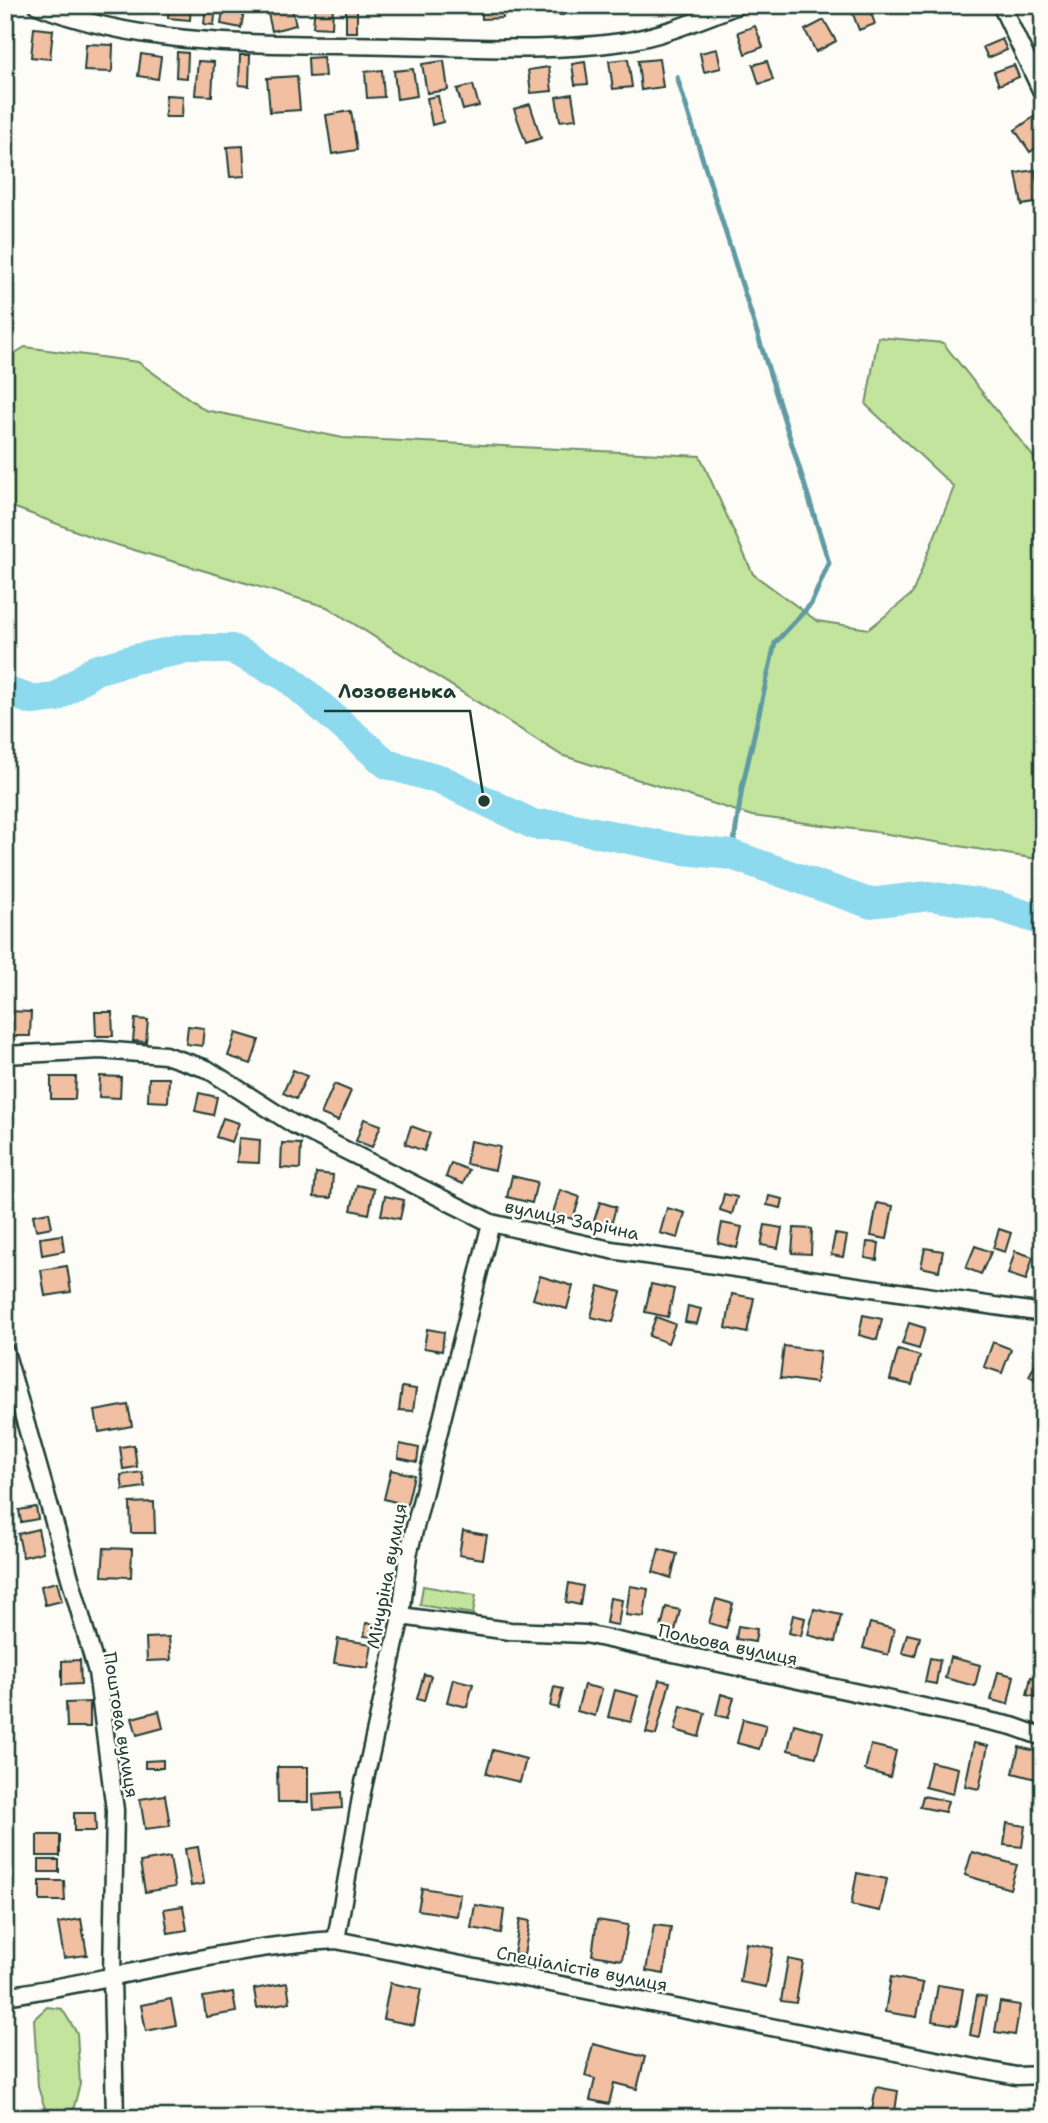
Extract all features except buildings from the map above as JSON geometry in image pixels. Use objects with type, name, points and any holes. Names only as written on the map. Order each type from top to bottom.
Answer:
[{"type":"street","points":[[37,5],[93,23],[161,35],[255,44],[550,49],[644,38],[671,31],[737,5]]},
{"type":"street","points":[[1002,5],[1043,94]]},
{"type":"street","name":"вулиця Зарічна","points":[[5,1055],[113,1051],[165,1055],[207,1069],[293,1124],[491,1223],[611,1250],[1043,1314]]},
{"type":"street","name":"Мічуріна вулиця","points":[[336,1940],[362,1792],[401,1615],[408,1555],[491,1223]]},
{"type":"street","name":"Поштова вулиця","points":[[5,1351],[97,1672],[115,1810],[112,1976],[116,2118]]},
{"type":"street","name":"Польова вулиця","points":[[401,1615],[510,1631],[585,1634],[1012,1726],[1043,1737]]},
{"type":"street","name":"Спеціалістів вулиця","points":[[5,1996],[79,1985],[243,1949],[336,1940],[1016,2076],[1043,2075]]},
{"type":"green space","points":[[878,337],[943,343],[1043,469],[1043,490],[1037,511],[1043,515],[1043,860],[876,832],[752,816],[561,755],[327,607],[97,539],[5,504],[5,359],[25,347],[138,362],[205,410],[343,438],[700,456],[753,574],[817,621],[869,629],[912,594],[954,487],[866,405]]},
{"type":"green space","points":[[423,1586],[476,1595],[473,1614],[420,1605]]},
{"type":"green space","points":[[47,2007],[62,2009],[77,2033],[80,2084],[71,2118],[48,2118],[38,2087],[34,2019]]},
{"type":"waterway","points":[[677,77],[829,563],[811,604],[775,643],[742,788],[732,855]]},
{"type":"waterway","points":[[5,691],[32,700],[56,697],[95,670],[135,659],[185,649],[232,649],[287,677],[387,764],[442,780],[535,825],[559,825],[684,850],[732,855],[869,903],[929,896],[998,906],[1043,921]]},
{"type":"place","name":"Лозовенька","points":[[484,801]]}]
